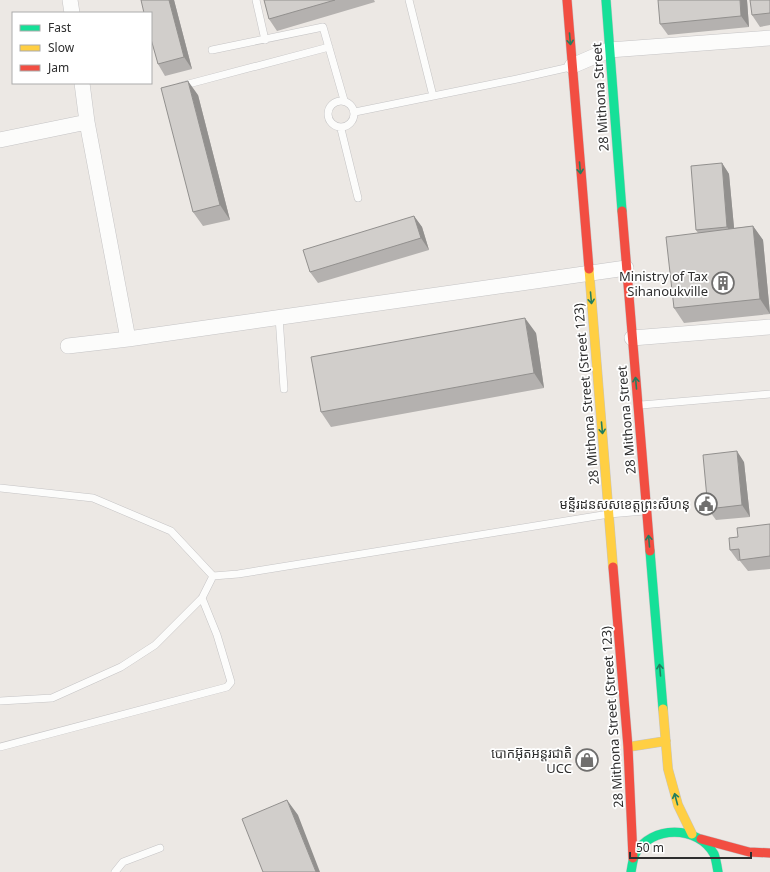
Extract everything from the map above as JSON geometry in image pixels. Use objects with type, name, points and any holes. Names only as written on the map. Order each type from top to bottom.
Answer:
[{"type":"main road","name":"28 Mithona Street (Street 123)","points":[[567,0],[628,747],[633,858],[631,872]]},
{"type":"main road","name":"28 Mithona Street","points":[[606,0],[626,268],[668,769],[678,805],[692,834]]},
{"type":"main road","points":[[628,747],[666,741]]},
{"type":"main road","points":[[633,858],[643,844],[653,836],[667,831],[692,834],[701,839],[749,852],[770,853]]},
{"type":"main road","points":[[701,839],[713,853],[718,872]]},
{"type":"street","points":[[70,0],[72,12]]},
{"type":"street","points":[[572,66],[609,50],[770,38]]},
{"type":"street","points":[[82,84],[87,122],[128,339]]},
{"type":"street","points":[[0,140],[87,122]]},
{"type":"street","points":[[68,346],[128,339],[589,272],[626,268]]},
{"type":"street","points":[[632,338],[769,327]]},
{"type":"lane","points":[[256,0],[265,40]]},
{"type":"lane","points":[[409,0],[433,96]]},
{"type":"lane","points":[[212,50],[323,27],[344,100]]},
{"type":"lane","points":[[173,88],[329,48]]},
{"type":"lane","points":[[355,112],[572,66]]},
{"type":"lane","points":[[344,100],[351,104],[355,112],[353,119],[348,125],[341,129],[333,126],[329,119],[329,109],[335,102],[344,100]]},
{"type":"lane","points":[[341,129],[358,198]]},
{"type":"lane","points":[[279,317],[284,389]]},
{"type":"lane","points":[[638,406],[770,394]]},
{"type":"lane","points":[[0,488],[93,498],[171,531],[212,576]]},
{"type":"lane","points":[[212,576],[238,574],[609,514],[646,510]]},
{"type":"lane","points":[[0,701],[52,698],[121,667],[155,645],[202,598],[212,576]]},
{"type":"lane","points":[[0,747],[227,687],[231,682],[217,635],[202,598]]},
{"type":"lane","points":[[115,872],[123,862],[160,848]]},
{"type":"building","points":[[141,0],[169,0],[184,57],[158,64],[152,43],[152,12],[144,12]]},
{"type":"building","points":[[264,0],[335,0],[269,19]]},
{"type":"building","points":[[658,0],[740,0],[741,16],[660,24]]},
{"type":"building","points":[[750,0],[770,0],[770,13],[752,15]]},
{"type":"building","points":[[188,81],[220,205],[193,212],[161,88]]},
{"type":"building","points":[[722,163],[727,227],[696,230],[691,166]]},
{"type":"building","points":[[414,216],[421,238],[310,272],[303,250]]},
{"type":"building","name":"Ministry of Tax Sihanoukville","points":[[753,226],[760,299],[674,308],[666,237]]},
{"type":"building","points":[[525,318],[534,373],[321,412],[311,357]]},
{"type":"building","points":[[737,451],[742,505],[708,509],[703,455]]},
{"type":"building","points":[[770,524],[770,556],[740,560],[739,549],[730,550],[729,538],[738,537],[737,528]]},
{"type":"building","points":[[287,800],[316,872],[263,872],[242,819]]},
{"type":"traffic: fast","points":[[606,0],[622,211]]},
{"type":"traffic: fast","points":[[650,551],[663,709]]},
{"type":"traffic: fast","points":[[631,872],[635,854],[642,844],[652,838],[674,832],[686,834],[707,844],[714,854],[718,872]]},
{"type":"traffic: slow","points":[[589,269],[613,567]]},
{"type":"traffic: slow","points":[[663,709],[668,769],[678,805],[692,834]]},
{"type":"traffic: slow","points":[[628,747],[666,741]]},
{"type":"traffic: jam","points":[[567,0],[589,269]]},
{"type":"traffic: jam","points":[[622,211],[650,551]]},
{"type":"traffic: jam","points":[[613,567],[628,747],[633,858]]},
{"type":"traffic: jam","points":[[701,839],[749,852],[770,853]]},
{"type":"place","name":"Ministry of Tax Sihanoukville","points":[[723,283]]},
{"type":"place","name":"មន្ទីរដនសសខេត្តព្រះសីហនុ","points":[[706,504]]},
{"type":"place","name":"បោកអ៊ុតអន្តរជាតិ UCC","points":[[587,760]]}]
